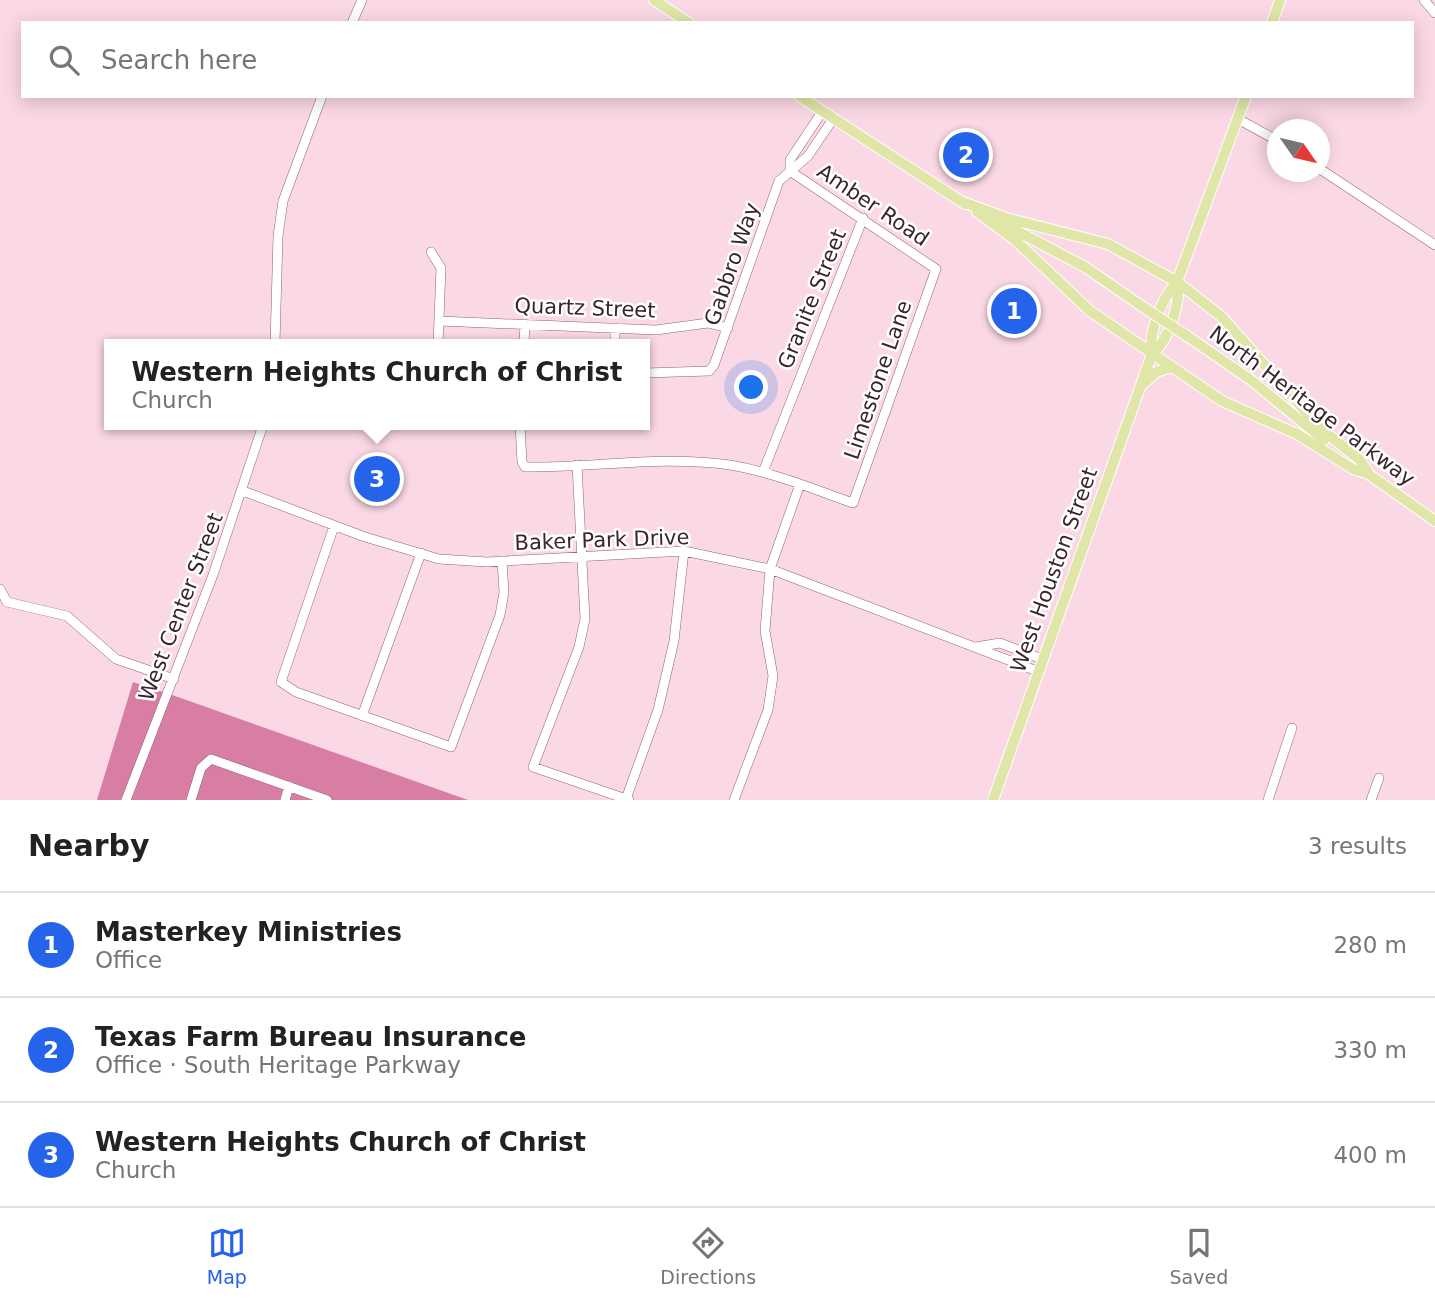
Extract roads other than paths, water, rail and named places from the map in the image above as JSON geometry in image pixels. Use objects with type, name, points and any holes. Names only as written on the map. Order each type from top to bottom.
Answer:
[{"type":"main road","points":[[654,0],[685,21]]},
{"type":"main road","points":[[1273,21],[1280,0]]},
{"type":"main road","points":[[802,98],[1015,240],[1090,311],[1222,401],[1297,434],[1353,470],[1369,474]]},
{"type":"main road","name":"West Houston Street","points":[[993,800],[1152,354],[1150,341],[1168,292],[1177,282],[1245,98]]},
{"type":"main road","points":[[960,201],[1006,218],[1108,244],[1177,282],[1222,317],[1320,428],[1360,460],[1369,474]]},
{"type":"main road","name":"North Heritage Parkway","points":[[960,201],[1085,267],[1251,380],[1369,474],[1435,521]]},
{"type":"main road","points":[[1158,270],[1173,267],[1186,258]]},
{"type":"main road","points":[[1140,387],[1156,372],[1172,367]]},
{"type":"street","points":[[353,21],[362,0]]},
{"type":"street","points":[[1424,0],[1435,13]]},
{"type":"street","points":[[275,339],[278,236],[283,201],[320,98]]},
{"type":"street","name":"Gabbro Way","points":[[790,171],[790,160],[822,112]]},
{"type":"street","name":"Gabbro Way","points":[[650,373],[709,371],[728,328],[779,181],[808,156],[833,119]]},
{"type":"street","points":[[1238,119],[1267,135]]},
{"type":"street","name":"Amber Road","points":[[790,171],[936,269]]},
{"type":"street","points":[[1330,176],[1435,245]]},
{"type":"street","name":"Granite Street","points":[[763,472],[863,218]]},
{"type":"street","points":[[430,252],[441,268],[438,339]]},
{"type":"street","name":"Limestone Lane","points":[[800,484],[853,503],[936,269]]},
{"type":"street","name":"Quartz Street","points":[[439,321],[656,330],[708,323],[728,328]]},
{"type":"street","points":[[524,339],[525,324]]},
{"type":"street","points":[[615,328],[615,339]]},
{"type":"street","name":"West Center Street","points":[[126,800],[243,491],[261,430]]},
{"type":"street","points":[[520,430],[522,462],[525,467],[698,463],[763,472],[800,484],[770,569],[765,631],[773,676],[768,710],[734,800]]},
{"type":"street","points":[[577,465],[585,619],[579,647],[533,767],[628,799],[658,710],[674,641],[684,551]]},
{"type":"street","name":"Baker Park Drive","points":[[243,491],[334,526],[439,559],[502,561],[684,551],[770,569],[1037,671]]},
{"type":"street","points":[[334,526],[281,682],[296,692],[451,747],[503,602],[502,561]]},
{"type":"street","points":[[362,716],[421,553]]},
{"type":"street","points":[[0,589],[7,602],[67,616],[116,659],[174,679]]},
{"type":"street","points":[[974,647],[1000,643],[1042,659]]},
{"type":"street","points":[[1268,800],[1292,728]]},
{"type":"street","points":[[191,800],[206,761],[217,760],[327,800]]},
{"type":"street","points":[[1371,800],[1379,778]]},
{"type":"street","points":[[285,800],[289,786]]},
{"type":"place","name":"Texas Farm Bureau Insurance","points":[[966,155]]},
{"type":"place","name":"Masterkey Ministries","points":[[1014,311]]},
{"type":"place","name":"Western Heights Church of Christ","points":[[377,479]]}]
